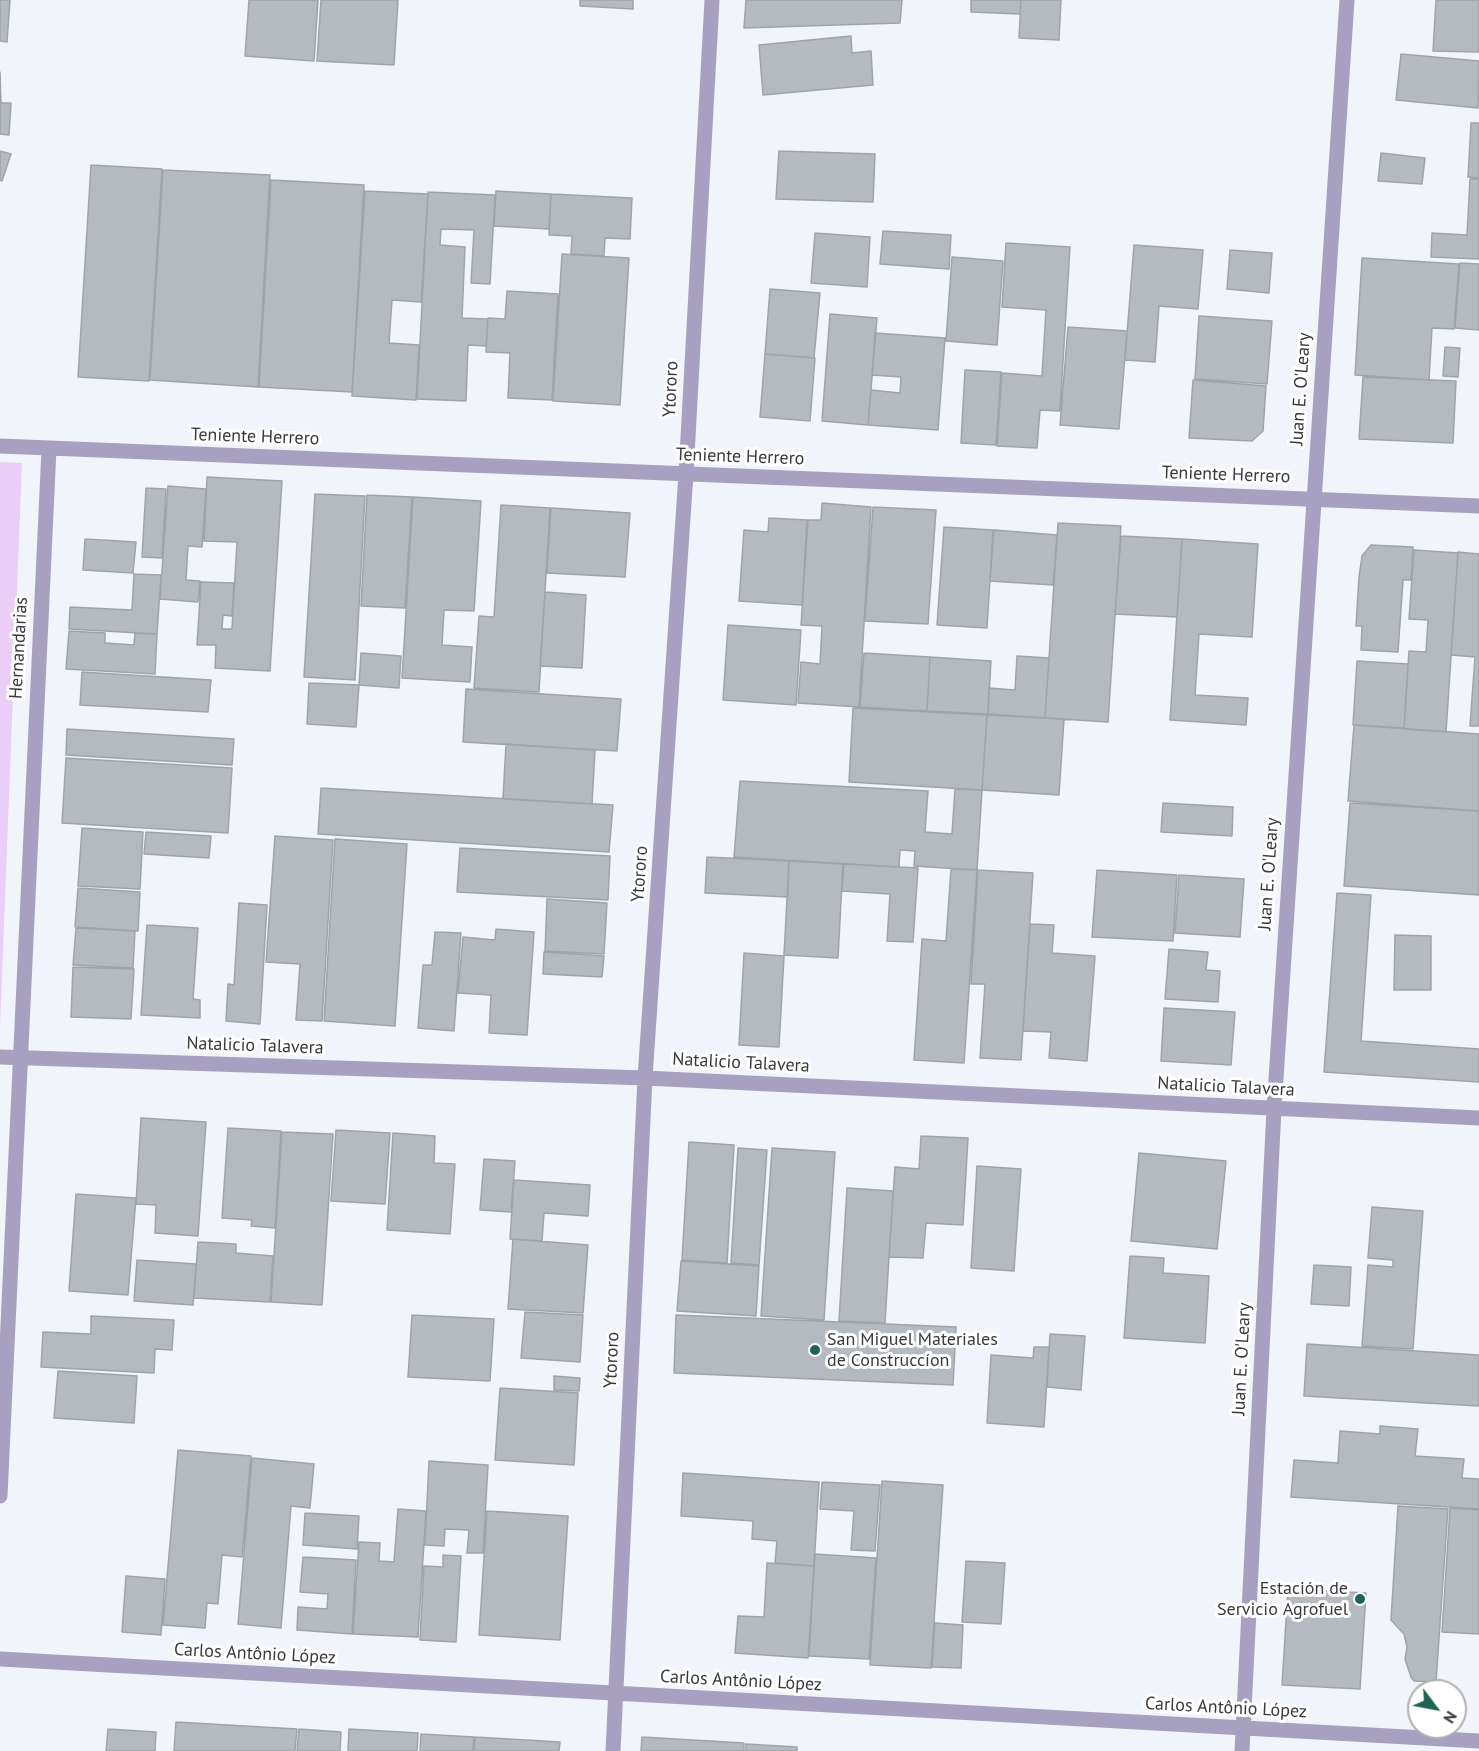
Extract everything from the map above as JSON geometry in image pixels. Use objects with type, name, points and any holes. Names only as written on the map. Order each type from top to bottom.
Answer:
[{"type":"street","name":"Ytororo","points":[[613,1751],[645,1078],[686,474],[712,0]]},
{"type":"street","name":"Juan E. O'Leary","points":[[1242,1751],[1274,1109],[1347,0]]},
{"type":"street","name":"Teniente Herrero","points":[[0,446],[1479,506]]},
{"type":"street","name":"Hernandarias","points":[[0,1496],[18,1058],[49,448]]},
{"type":"street","name":"Natalicio Talavera","points":[[0,1057],[645,1078],[1479,1118]]},
{"type":"street","name":"Carlos Antônio López","points":[[0,1659],[1479,1742]]},
{"type":"shaded area","points":[[0,462],[22,463],[0,1027]]},
{"type":"building","points":[[0,0],[10,0],[7,42],[0,41]]},
{"type":"building","points":[[249,0],[318,0],[314,61],[245,56]]},
{"type":"building","points":[[321,0],[398,0],[394,65],[317,61]]},
{"type":"building","points":[[580,0],[633,0],[633,9],[580,6]]},
{"type":"building","points":[[746,0],[902,0],[900,23],[744,28]]},
{"type":"building","points":[[971,0],[1021,0],[1020,14],[971,12]]},
{"type":"building","points":[[1021,0],[1061,0],[1059,40],[1019,38]]},
{"type":"building","points":[[1436,0],[1479,0],[1479,52],[1433,51]]},
{"type":"building","points":[[851,36],[852,53],[871,51],[873,85],[763,95],[759,45]]},
{"type":"building","points":[[1401,54],[1479,61],[1478,108],[1396,100]]},
{"type":"building","points":[[0,72],[1,103],[11,103],[9,135],[0,134]]},
{"type":"building","points":[[1471,123],[1479,123],[1479,178],[1468,177]]},
{"type":"building","points":[[0,151],[11,154],[2,181],[0,180]]},
{"type":"building","points":[[779,151],[875,154],[873,202],[776,199]]},
{"type":"building","points":[[1381,153],[1425,158],[1422,184],[1378,181]]},
{"type":"building","points":[[91,165],[162,169],[149,381],[78,377]]},
{"type":"building","points":[[163,170],[270,175],[258,387],[150,380]]},
{"type":"building","points":[[1470,179],[1479,179],[1479,259],[1431,257],[1432,233],[1467,235]]},
{"type":"building","points":[[271,180],[364,185],[352,392],[259,387]]},
{"type":"building","points":[[365,191],[428,194],[421,302],[392,300],[389,343],[419,345],[416,400],[352,396]]},
{"type":"building","points":[[496,191],[551,194],[549,229],[494,226]]},
{"type":"building","points":[[428,192],[495,195],[490,284],[471,283],[474,230],[441,229],[440,245],[465,247],[462,318],[488,319],[486,346],[468,345],[466,401],[417,399]]},
{"type":"building","points":[[551,194],[632,198],[630,239],[605,238],[604,256],[571,254],[572,236],[549,235]]},
{"type":"building","points":[[883,231],[951,235],[949,269],[880,264]]},
{"type":"building","points":[[815,233],[870,237],[867,287],[811,283]]},
{"type":"building","points":[[1006,243],[1070,247],[1060,411],[1040,410],[1037,448],[997,446],[1002,373],[1042,376],[1046,310],[1002,307]]},
{"type":"building","points":[[1134,245],[1203,250],[1198,309],[1159,306],[1155,362],[1125,360]]},
{"type":"building","points":[[1230,250],[1272,253],[1269,293],[1227,289]]},
{"type":"building","points":[[562,254],[629,258],[620,405],[553,401]]},
{"type":"building","points":[[952,257],[1003,261],[997,345],[946,341]]},
{"type":"building","points":[[1362,258],[1459,264],[1454,329],[1432,328],[1429,380],[1355,375]]},
{"type":"building","points":[[1460,263],[1479,264],[1479,330],[1455,328]]},
{"type":"building","points":[[770,289],[820,293],[814,358],[765,354]]},
{"type":"building","points":[[507,291],[558,294],[552,400],[508,398],[510,353],[486,352],[488,318],[505,319]]},
{"type":"building","points":[[830,314],[877,318],[868,425],[822,421]]},
{"type":"building","points":[[1199,316],[1272,321],[1267,384],[1195,379]]},
{"type":"building","points":[[1068,327],[1127,331],[1119,429],[1060,425]]},
{"type":"building","points":[[875,333],[945,338],[938,430],[868,425],[871,390],[900,393],[901,377],[872,375]]},
{"type":"building","points":[[1445,347],[1460,348],[1458,377],[1443,376]]},
{"type":"building","points":[[765,354],[815,358],[810,421],[760,417]]},
{"type":"building","points":[[965,370],[1001,372],[996,445],[961,443]]},
{"type":"building","points":[[1363,377],[1456,381],[1453,443],[1359,439]]},
{"type":"building","points":[[1193,380],[1266,386],[1263,431],[1252,441],[1189,438]]},
{"type":"building","points":[[207,477],[282,481],[270,671],[215,668],[216,645],[197,645],[201,582],[234,583],[232,616],[223,615],[222,629],[232,629],[237,542],[204,541]]},
{"type":"building","points":[[168,486],[206,489],[202,547],[188,546],[186,580],[200,581],[198,602],[160,599]]},
{"type":"building","points":[[146,488],[166,489],[162,558],[142,557]]},
{"type":"building","points":[[315,494],[365,496],[355,680],[304,677]]},
{"type":"building","points":[[367,495],[412,497],[405,608],[361,606]]},
{"type":"building","points":[[413,497],[481,501],[474,611],[444,610],[442,645],[472,647],[470,682],[402,678]]},
{"type":"building","points":[[822,503],[871,507],[859,707],[798,703],[801,662],[820,664],[822,626],[801,625],[808,520],[821,520]]},
{"type":"building","points":[[501,505],[550,508],[539,692],[474,688],[479,616],[494,617]]},
{"type":"building","points":[[873,507],[936,510],[928,624],[865,621]]},
{"type":"building","points":[[551,508],[630,513],[625,577],[547,573]]},
{"type":"building","points":[[769,518],[807,520],[802,605],[739,601],[744,530],[768,532]]},
{"type":"building","points":[[1058,523],[1121,526],[1108,722],[1045,718]]},
{"type":"building","points":[[944,527],[993,530],[987,628],[937,625]]},
{"type":"building","points":[[994,530],[1057,535],[1053,585],[990,581]]},
{"type":"building","points":[[1121,536],[1182,539],[1177,617],[1115,614]]},
{"type":"building","points":[[85,539],[136,542],[133,573],[83,570]]},
{"type":"building","points":[[1182,539],[1258,544],[1252,637],[1199,634],[1195,695],[1248,698],[1246,725],[1170,720]]},
{"type":"building","points":[[1371,545],[1413,547],[1411,580],[1403,580],[1398,652],[1361,650],[1362,626],[1356,626],[1359,577],[1362,556]]},
{"type":"building","points":[[1414,550],[1458,553],[1446,732],[1404,729],[1409,651],[1426,652],[1428,620],[1409,619]]},
{"type":"building","points":[[1458,552],[1479,554],[1479,726],[1470,726],[1475,657],[1451,655]]},
{"type":"building","points":[[134,574],[161,575],[157,634],[69,629],[70,607],[132,610]]},
{"type":"building","points":[[545,592],[586,595],[582,668],[540,666]]},
{"type":"building","points":[[728,625],[801,630],[796,705],[723,700]]},
{"type":"building","points":[[69,631],[105,633],[105,643],[134,645],[135,633],[157,634],[155,674],[66,669]]},
{"type":"building","points":[[361,653],[401,656],[399,688],[359,685]]},
{"type":"building","points":[[864,653],[930,657],[927,711],[860,707]]},
{"type":"building","points":[[1017,656],[1049,658],[1045,718],[988,714],[989,688],[1015,690]]},
{"type":"building","points":[[930,657],[991,661],[988,714],[927,711]]},
{"type":"building","points":[[1357,661],[1408,664],[1404,728],[1353,725]]},
{"type":"building","points":[[82,672],[211,680],[208,712],[80,705]]},
{"type":"building","points":[[309,683],[359,685],[356,727],[307,724]]},
{"type":"building","points":[[466,689],[621,699],[617,751],[463,742]]},
{"type":"building","points":[[853,708],[987,715],[982,790],[849,782]]},
{"type":"building","points":[[987,715],[1064,719],[1059,795],[982,790]]},
{"type":"building","points":[[1354,725],[1479,734],[1479,811],[1348,801]]},
{"type":"building","points":[[67,729],[234,739],[232,765],[66,755]]},
{"type":"building","points":[[506,744],[595,750],[592,804],[503,799]]},
{"type":"building","points":[[66,758],[232,768],[228,833],[62,823]]},
{"type":"building","points":[[740,781],[928,791],[925,832],[952,834],[955,789],[982,790],[977,870],[914,866],[915,851],[900,850],[899,867],[734,857]]},
{"type":"building","points":[[321,788],[613,805],[609,852],[318,834]]},
{"type":"building","points":[[1163,803],[1233,807],[1232,836],[1161,832]]},
{"type":"building","points":[[1350,803],[1479,811],[1479,895],[1344,886]]},
{"type":"building","points":[[82,828],[143,832],[140,889],[78,886]]},
{"type":"building","points":[[146,832],[211,836],[209,858],[144,854]]},
{"type":"building","points":[[275,836],[333,840],[322,1021],[296,1020],[300,964],[266,962]]},
{"type":"building","points":[[335,839],[407,844],[395,1026],[324,1021]]},
{"type":"building","points":[[460,848],[610,856],[608,900],[457,892]]},
{"type":"building","points":[[707,857],[789,861],[788,897],[705,893]]},
{"type":"building","points":[[789,861],[843,864],[838,958],[784,955]]},
{"type":"building","points":[[844,864],[918,868],[913,942],[887,941],[890,894],[842,891]]},
{"type":"building","points":[[951,869],[977,870],[964,1063],[914,1060],[922,939],[946,941]]},
{"type":"building","points":[[978,870],[1033,873],[1021,1060],[980,1058],[985,984],[971,984]]},
{"type":"building","points":[[1097,870],[1177,875],[1173,941],[1092,937]]},
{"type":"building","points":[[1179,875],[1244,879],[1240,937],[1175,933]]},
{"type":"building","points":[[78,888],[140,892],[138,931],[75,927]]},
{"type":"building","points":[[1337,893],[1371,895],[1361,1041],[1479,1049],[1479,1082],[1324,1072]]},
{"type":"building","points":[[547,899],[607,903],[604,954],[545,951]]},
{"type":"building","points":[[239,903],[267,905],[260,1024],[226,1021],[228,984],[234,985]]},
{"type":"building","points":[[1030,924],[1054,925],[1052,953],[1095,956],[1087,1061],[1049,1058],[1051,1032],[1023,1031]]},
{"type":"building","points":[[147,925],[198,928],[193,999],[200,1000],[200,1018],[141,1015]]},
{"type":"building","points":[[76,928],[135,931],[133,968],[73,965]]},
{"type":"building","points":[[496,929],[534,932],[527,1035],[489,1033],[491,995],[458,993],[463,937],[495,940]]},
{"type":"building","points":[[435,932],[461,933],[454,1031],[418,1028],[423,965],[432,965]]},
{"type":"building","points":[[1395,935],[1431,936],[1431,990],[1394,990]]},
{"type":"building","points":[[1169,949],[1208,952],[1206,970],[1220,971],[1218,1002],[1165,999]]},
{"type":"building","points":[[544,952],[604,956],[602,977],[543,974]]},
{"type":"building","points":[[744,953],[784,956],[779,1047],[739,1045]]},
{"type":"building","points":[[73,967],[134,969],[131,1019],[71,1017]]},
{"type":"building","points":[[1164,1008],[1235,1012],[1231,1065],[1161,1061]]},
{"type":"building","points":[[141,1118],[206,1122],[198,1236],[155,1233],[156,1205],[136,1204]]},
{"type":"building","points":[[228,1128],[281,1131],[275,1228],[251,1226],[252,1220],[222,1218]]},
{"type":"building","points":[[336,1130],[390,1133],[385,1204],[331,1201]]},
{"type":"building","points":[[282,1132],[333,1134],[322,1305],[271,1302]]},
{"type":"building","points":[[393,1133],[435,1136],[434,1163],[455,1164],[450,1234],[387,1230]]},
{"type":"building","points":[[921,1136],[968,1138],[963,1225],[926,1223],[923,1258],[889,1257],[895,1167],[919,1169]]},
{"type":"building","points":[[689,1142],[734,1145],[727,1263],[682,1260]]},
{"type":"building","points":[[738,1148],[767,1150],[759,1265],[731,1263]]},
{"type":"building","points":[[772,1148],[835,1152],[824,1320],[761,1316]]},
{"type":"building","points":[[1139,1153],[1226,1161],[1217,1249],[1131,1241]]},
{"type":"building","points":[[484,1159],[515,1161],[511,1212],[480,1210]]},
{"type":"building","points":[[977,1166],[1021,1169],[1014,1271],[971,1268]]},
{"type":"building","points":[[514,1180],[590,1185],[588,1216],[544,1213],[542,1241],[510,1239]]},
{"type":"building","points":[[847,1188],[893,1191],[885,1323],[839,1321]]},
{"type":"building","points":[[76,1194],[136,1198],[128,1295],[69,1291]]},
{"type":"building","points":[[1372,1207],[1423,1211],[1413,1349],[1362,1346],[1368,1265],[1393,1267],[1393,1260],[1368,1258]]},
{"type":"building","points":[[513,1239],[588,1245],[583,1313],[508,1309]]},
{"type":"building","points":[[198,1242],[236,1244],[236,1253],[273,1256],[270,1302],[194,1298]]},
{"type":"building","points":[[1130,1256],[1164,1258],[1163,1273],[1209,1276],[1205,1343],[1124,1338]]},
{"type":"building","points":[[137,1260],[196,1264],[193,1305],[134,1301]]},
{"type":"building","points":[[681,1261],[759,1266],[756,1316],[677,1311]]},
{"type":"building","points":[[1314,1265],[1351,1267],[1349,1306],[1311,1304]]},
{"type":"building","points":[[525,1312],[583,1315],[580,1362],[521,1358]]},
{"type":"building","points":[[412,1315],[494,1319],[490,1381],[408,1377]]},
{"type":"building","name":"San Miguel Materiales de Construccíon","points":[[676,1315],[956,1327],[953,1385],[674,1373]]},
{"type":"building","points":[[91,1316],[174,1320],[172,1350],[155,1349],[154,1373],[41,1367],[43,1332],[91,1334]]},
{"type":"building","points":[[1050,1334],[1085,1336],[1081,1390],[1047,1387]]},
{"type":"building","points":[[1307,1344],[1479,1355],[1479,1406],[1304,1396]]},
{"type":"building","points":[[1034,1347],[1049,1347],[1044,1427],[987,1423],[991,1355],[1033,1358]]},
{"type":"building","points":[[58,1371],[137,1376],[134,1423],[54,1418]]},
{"type":"building","points":[[554,1376],[580,1378],[579,1391],[554,1390]]},
{"type":"building","points":[[500,1388],[578,1393],[574,1465],[495,1460]]},
{"type":"building","points":[[1380,1426],[1418,1429],[1415,1456],[1464,1459],[1462,1478],[1479,1479],[1479,1509],[1291,1497],[1294,1460],[1338,1463],[1340,1431],[1380,1434]]},
{"type":"building","points":[[178,1450],[251,1456],[242,1557],[222,1555],[218,1604],[207,1603],[205,1628],[163,1625]]},
{"type":"building","points":[[252,1458],[314,1464],[310,1508],[291,1506],[281,1628],[238,1624]]},
{"type":"building","points":[[429,1461],[488,1465],[483,1553],[467,1553],[469,1530],[445,1529],[444,1546],[425,1545]]},
{"type":"building","points":[[683,1473],[819,1482],[814,1566],[775,1563],[777,1541],[752,1539],[753,1521],[681,1516]]},
{"type":"building","points":[[882,1481],[943,1485],[931,1668],[870,1665]]},
{"type":"building","points":[[822,1482],[880,1485],[875,1551],[851,1550],[854,1511],[820,1509]]},
{"type":"building","points":[[1398,1506],[1448,1509],[1436,1679],[1412,1679],[1405,1659],[1407,1647],[1404,1634],[1391,1620]]},
{"type":"building","points":[[1450,1508],[1479,1510],[1479,1634],[1442,1632]]},
{"type":"building","points":[[398,1509],[426,1511],[418,1637],[353,1634],[359,1542],[380,1543],[379,1561],[394,1562]]},
{"type":"building","points":[[487,1511],[568,1516],[560,1640],[479,1635]]},
{"type":"building","points":[[305,1513],[359,1516],[357,1549],[303,1545]]},
{"type":"building","points":[[815,1554],[876,1558],[869,1659],[809,1656]]},
{"type":"building","points":[[443,1555],[461,1556],[456,1642],[420,1640],[424,1566],[443,1567]]},
{"type":"building","points":[[303,1557],[356,1560],[352,1634],[297,1630],[298,1607],[327,1609],[328,1594],[300,1592]]},
{"type":"building","points":[[966,1561],[1005,1563],[1001,1624],[962,1622]]},
{"type":"building","points":[[767,1563],[814,1566],[808,1658],[735,1653],[738,1616],[764,1617]]},
{"type":"building","points":[[126,1576],[165,1579],[161,1635],[122,1632]]},
{"type":"building","points":[[1288,1589],[1366,1593],[1360,1689],[1282,1685]]},
{"type":"building","points":[[935,1623],[963,1625],[961,1668],[932,1667]]},
{"type":"building","points":[[176,1722],[297,1729],[295,1751],[174,1751]]},
{"type":"building","points":[[108,1729],[156,1732],[155,1751],[106,1751]]},
{"type":"building","points":[[299,1729],[341,1732],[340,1751],[297,1751]]},
{"type":"building","points":[[349,1729],[418,1733],[417,1751],[348,1751]]},
{"type":"building","points":[[421,1734],[474,1737],[473,1751],[420,1751]]},
{"type":"building","points":[[475,1737],[560,1742],[559,1751],[474,1751]]},
{"type":"building","points":[[642,1737],[744,1743],[744,1751],[641,1751]]},
{"type":"building","points":[[746,1744],[797,1747],[797,1751],[746,1751]]},
{"type":"place","name":"San Miguel Materiales de Construccíon","points":[[815,1350]]},
{"type":"place","name":"Estación de Servicio Agrofuel","points":[[1360,1599]]}]
